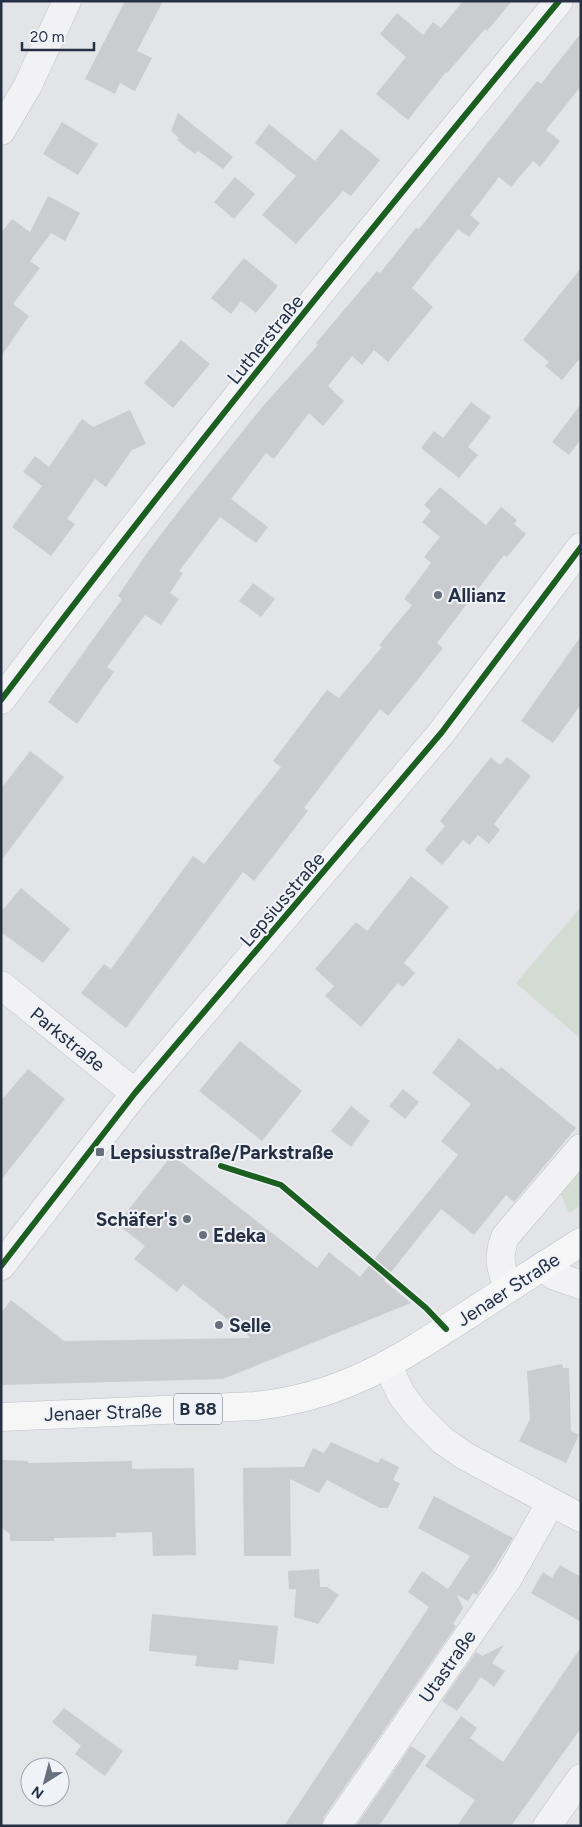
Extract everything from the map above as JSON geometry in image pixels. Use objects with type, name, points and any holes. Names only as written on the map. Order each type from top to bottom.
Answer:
[{"type":"main road","name":"Jenaer Straße","points":[[1,1417],[286,1403],[341,1387],[388,1366],[581,1242]]},
{"type":"street","points":[[1,131],[27,86],[67,1]]},
{"type":"street","name":"Lutherstraße","points":[[1,700],[142,517],[406,187],[558,1]]},
{"type":"street","name":"Lepsiusstraße","points":[[1,1266],[135,1093],[442,732],[581,547]]},
{"type":"street","name":"Parkstraße","points":[[1,985],[135,1093]]},
{"type":"street","points":[[508,1289],[500,1266],[500,1252],[505,1238],[581,1148]]},
{"type":"street","points":[[546,1264],[553,1275],[581,1285]]},
{"type":"street","points":[[388,1366],[401,1394],[417,1415],[442,1440],[465,1456],[581,1518]]},
{"type":"street","name":"Utastraße","points":[[337,1826],[508,1578],[551,1502]]},
{"type":"street","points":[[547,1826],[581,1778]]},
{"type":"shaded area","points":[[581,907],[581,1039],[516,983]]},
{"type":"shaded area","points":[[581,1168],[581,1205],[569,1213],[560,1192]]},
{"type":"building","points":[[125,1],[163,1],[137,51],[152,58],[135,91],[120,83],[115,94],[85,79]]},
{"type":"building","points":[[463,1],[512,1],[487,31],[485,29],[446,72],[408,120],[376,94],[406,57],[380,34],[397,13],[423,35],[433,22],[441,28]]},
{"type":"building","points":[[581,33],[581,86],[546,130],[560,141],[540,167],[533,161],[511,187],[499,177],[470,215],[480,223],[469,237],[458,229],[412,288],[433,307],[388,362],[374,350],[362,365],[352,356],[328,386],[344,401],[323,426],[309,413],[274,459],[266,453],[231,499],[268,527],[256,543],[220,517],[179,571],[183,573],[170,593],[179,599],[161,625],[145,615],[107,667],[114,672],[77,724],[48,702],[122,599],[118,596],[149,550],[182,507],[263,406],[318,345],[316,343],[377,271],[380,273],[416,228],[419,229],[537,81],[541,84]]},
{"type":"building","points":[[178,113],[233,157],[223,169],[198,151],[195,154],[177,140],[179,138],[171,131]]},
{"type":"building","points":[[62,122],[98,144],[78,175],[43,154]]},
{"type":"building","points":[[269,124],[315,161],[341,129],[380,160],[351,196],[343,191],[296,244],[262,215],[296,176],[255,143]]},
{"type":"building","points":[[235,177],[255,194],[234,219],[214,202]]},
{"type":"building","points":[[48,196],[80,213],[65,241],[51,233],[30,261],[40,268],[13,304],[29,316],[1,356],[1,233],[12,219],[30,232]]},
{"type":"building","points":[[244,258],[278,286],[256,313],[241,301],[231,314],[211,298]]},
{"type":"building","points":[[581,268],[581,357],[562,380],[545,366],[549,362],[523,340]]},
{"type":"building","points":[[181,340],[210,364],[173,408],[144,383]]},
{"type":"building","points":[[471,402],[491,417],[468,447],[478,455],[459,478],[421,448],[434,431],[443,438]]},
{"type":"building","points":[[581,404],[581,439],[569,455],[552,442]]},
{"type":"building","points":[[130,410],[146,444],[132,450],[106,487],[95,479],[67,519],[75,524],[51,556],[12,527],[42,486],[23,472],[35,456],[49,467],[82,419],[93,427]]},
{"type":"building","points":[[440,487],[486,525],[501,507],[517,520],[514,524],[526,534],[507,557],[504,555],[437,643],[443,648],[407,693],[388,716],[380,709],[304,808],[308,811],[254,881],[243,872],[126,1028],[81,993],[104,964],[111,969],[193,856],[204,864],[281,767],[273,761],[327,690],[339,698],[382,647],[379,645],[412,605],[404,599],[431,563],[424,557],[440,537],[422,522],[431,511],[424,505]]},
{"type":"building","points":[[253,583],[275,599],[261,617],[239,601]]},
{"type":"building","points":[[581,636],[581,704],[553,743],[521,721]]},
{"type":"building","points":[[30,751],[64,777],[1,861],[1,789]]},
{"type":"building","points":[[491,757],[500,765],[507,757],[531,776],[494,824],[500,830],[489,844],[478,835],[470,845],[463,840],[442,865],[425,850],[445,826],[440,821]]},
{"type":"building","points":[[411,876],[449,907],[404,963],[415,973],[403,987],[398,983],[361,1027],[325,996],[334,986],[315,969],[356,922],[367,931]]},
{"type":"building","points":[[21,888],[70,929],[43,963],[1,932],[1,912]]},
{"type":"building","points":[[459,1038],[498,1070],[501,1067],[576,1128],[514,1202],[506,1195],[474,1235],[441,1209],[384,1281],[411,1303],[223,1379],[1,1385],[1,1313],[11,1300],[64,1341],[251,1338],[183,1284],[177,1292],[134,1259],[145,1246],[117,1224],[172,1155],[317,1268],[329,1252],[360,1277],[458,1155],[441,1141],[471,1104],[432,1073]]},
{"type":"building","points":[[240,1041],[302,1091],[262,1141],[199,1091]]},
{"type":"building","points":[[28,1069],[65,1099],[1,1180],[1,1101]]},
{"type":"building","points":[[403,1089],[419,1102],[405,1119],[389,1106]]},
{"type":"building","points":[[351,1106],[370,1121],[351,1147],[331,1131]]},
{"type":"building","points":[[562,1364],[563,1368],[569,1368],[571,1431],[579,1435],[566,1463],[519,1441],[530,1419],[527,1371]]},
{"type":"building","points":[[331,1442],[378,1463],[381,1458],[399,1467],[393,1480],[400,1483],[388,1508],[380,1508],[327,1480],[319,1493],[290,1479],[291,1556],[244,1556],[243,1468],[304,1467],[313,1448],[324,1453]]},
{"type":"building","points":[[1,1460],[28,1461],[28,1463],[132,1461],[132,1469],[194,1468],[196,1555],[153,1556],[152,1532],[116,1533],[116,1537],[54,1538],[54,1541],[10,1541],[10,1534],[1,1527]]},
{"type":"building","points":[[434,1496],[513,1538],[477,1595],[473,1593],[468,1601],[450,1591],[457,1595],[463,1608],[453,1624],[456,1626],[324,1817],[322,1826],[284,1826],[429,1607],[408,1592],[422,1571],[448,1589],[470,1556],[418,1528]]},
{"type":"building","points":[[560,1565],[581,1577],[581,1622],[531,1593],[543,1572],[552,1578]]},
{"type":"building","points":[[319,1569],[320,1587],[327,1587],[339,1595],[318,1624],[294,1617],[296,1589],[289,1589],[288,1571]]},
{"type":"building","points":[[152,1614],[278,1626],[274,1664],[239,1660],[238,1670],[195,1666],[197,1656],[149,1651]]},
{"type":"building","points":[[504,1645],[492,1663],[505,1671],[494,1687],[481,1677],[457,1711],[442,1701],[476,1652],[482,1656]]},
{"type":"building","points":[[581,1647],[581,1728],[511,1826],[457,1826],[475,1800],[425,1766],[461,1716],[477,1728],[470,1738],[503,1762]]},
{"type":"building","points":[[64,1708],[123,1751],[105,1776],[75,1754],[81,1746],[52,1722]]},
{"type":"building","points":[[411,1746],[426,1756],[379,1826],[356,1826]]},
{"type":"cycle path","points":[[1,700],[137,523],[276,348],[559,1]]},
{"type":"cycle path","points":[[1,1266],[135,1093],[442,732],[581,547]]},
{"type":"cycle path","points":[[221,1166],[281,1185],[426,1308],[446,1329]]},
{"type":"place","name":"Allianz","points":[[438,595]]},
{"type":"place","name":"Lepsiusstraße/Parkstraße","points":[[100,1152]]},
{"type":"place","name":"Schäfer's","points":[[187,1219]]},
{"type":"place","name":"Edeka","points":[[203,1235]]},
{"type":"place","name":"Selle","points":[[219,1325]]}]
